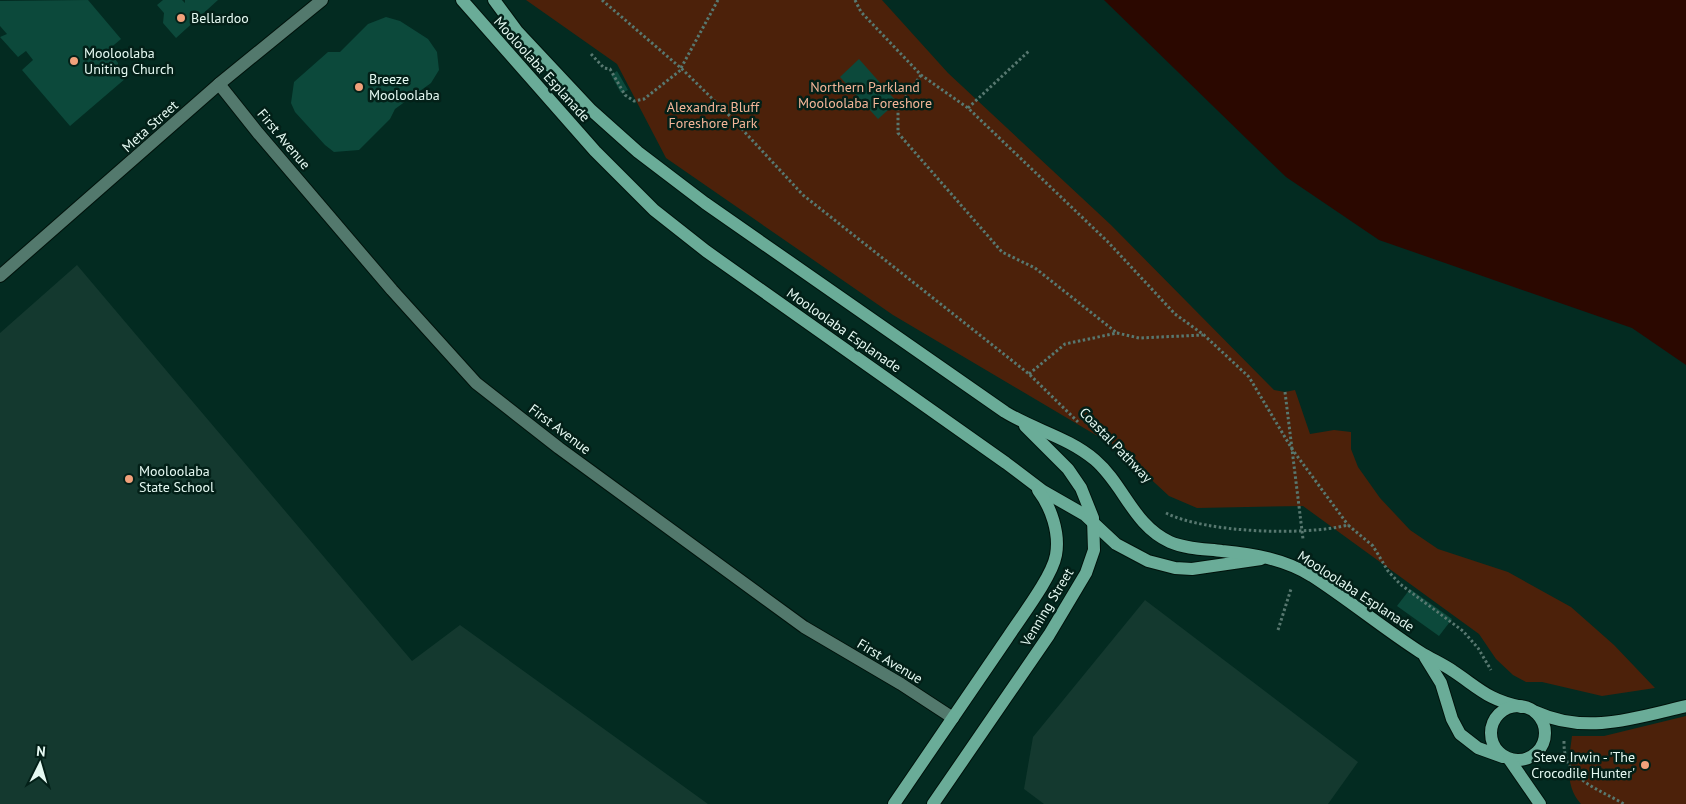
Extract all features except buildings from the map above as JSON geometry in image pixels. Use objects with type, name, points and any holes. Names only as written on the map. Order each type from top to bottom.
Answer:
[{"type":"main road","name":"Mooloolaba Esplanade","points":[[462,0],[595,151],[654,210],[706,251],[1043,491],[1072,506],[1109,539],[1135,556],[1170,567],[1202,568],[1273,559]]},
{"type":"main road","name":"Mooloolaba Esplanade","points":[[494,0],[518,30],[591,110],[638,152],[704,203],[806,275],[1021,422],[1065,440],[1092,458],[1114,479],[1144,525],[1165,540],[1192,548],[1243,553],[1292,565],[1422,653],[1454,671],[1488,697],[1565,722],[1608,724],[1686,706]]},
{"type":"main road","name":"Venning Street","points":[[933,804],[1049,635],[1083,578],[1094,550],[1094,524],[1086,499],[1077,481],[1021,422]]},
{"type":"main road","name":"Venning Street","points":[[894,804],[1028,608],[1056,557],[1057,539],[1050,511],[1039,491],[1028,479]]},
{"type":"main road","name":"Mooloolaba Esplanade","points":[[1422,653],[1441,683],[1452,719],[1460,734],[1478,748],[1508,758]]},
{"type":"main road","points":[[1528,709],[1544,726],[1545,740],[1539,752],[1527,759],[1508,758],[1500,754],[1492,743],[1492,724],[1504,710],[1528,709]]},
{"type":"main road","points":[[1508,758],[1540,804]]},
{"type":"street","name":"Meta Street","points":[[0,276],[219,84],[322,0]]},
{"type":"street","name":"First Avenue","points":[[219,84],[315,200],[476,383],[559,448],[804,627],[901,684],[953,718]]},
{"type":"path","name":"Coastal Pathway","points":[[602,0],[682,69],[727,113],[802,195],[1029,374],[1083,427]]},
{"type":"path","points":[[591,54],[604,68],[610,70],[625,95],[634,101],[644,99],[682,69],[718,0]]},
{"type":"path","points":[[855,0],[861,12],[921,75],[968,108],[1108,242],[1175,314],[1204,335],[1249,377],[1292,449],[1348,525],[1373,546],[1388,572],[1400,584],[1464,631],[1478,648],[1492,673]]},
{"type":"path","points":[[968,108],[1030,50]]},
{"type":"path","points":[[921,75],[898,108],[898,133],[1002,252],[1035,268],[1117,333]]},
{"type":"path","points":[[1029,374],[1065,344],[1117,333],[1139,338],[1204,335]]},
{"type":"path","points":[[1285,392],[1302,539]]},
{"type":"path","points":[[1160,508],[1166,513],[1182,519],[1228,528],[1302,531],[1331,530],[1348,525]]},
{"type":"path","points":[[1278,630],[1293,581]]},
{"type":"path","points":[[1565,738],[1565,758],[1574,774],[1624,804]]},
{"type":"shaded area","points":[[1104,0],[1686,0],[1686,365],[1632,328],[1379,240],[1286,177]]},
{"type":"shaded area","name":"Mooloolaba State School","points":[[77,265],[412,661],[460,625],[708,804],[0,804],[0,333]]},
{"type":"shaded area","points":[[1145,600],[1358,762],[1328,804],[1044,804],[1024,789],[1033,737]]},
{"type":"green space","name":"Northern Parkland Mooloolaba Foreshore","points":[[526,0],[882,0],[948,73],[1111,225],[1274,390],[1285,392],[1295,390],[1310,434],[1334,430],[1351,432],[1351,449],[1358,467],[1380,498],[1410,530],[1438,549],[1508,572],[1571,607],[1614,645],[1655,688],[1602,696],[1542,682],[1526,682],[1513,675],[1496,659],[1479,634],[1303,506],[1197,508],[1169,496],[1116,447],[893,315],[666,158],[617,64]]},
{"type":"green space","points":[[1686,716],[1686,804],[1581,804],[1572,789],[1570,781],[1569,763],[1572,736],[1604,736]]},
{"type":"place","name":"Bellardoo","points":[[181,18]]},
{"type":"place","name":"Mooloolaba Uniting Church","points":[[74,61]]},
{"type":"place","name":"Breeze Mooloolaba","points":[[359,87]]},
{"type":"place","name":"Mooloolaba State School","points":[[129,479]]},
{"type":"place","name":"Steve Irwin - 'The Crocodile Hunter'","points":[[1645,765]]},
{"type":"park label","name":"Alexandra Bluff Foreshore Park","points":[[713,116]]}]
